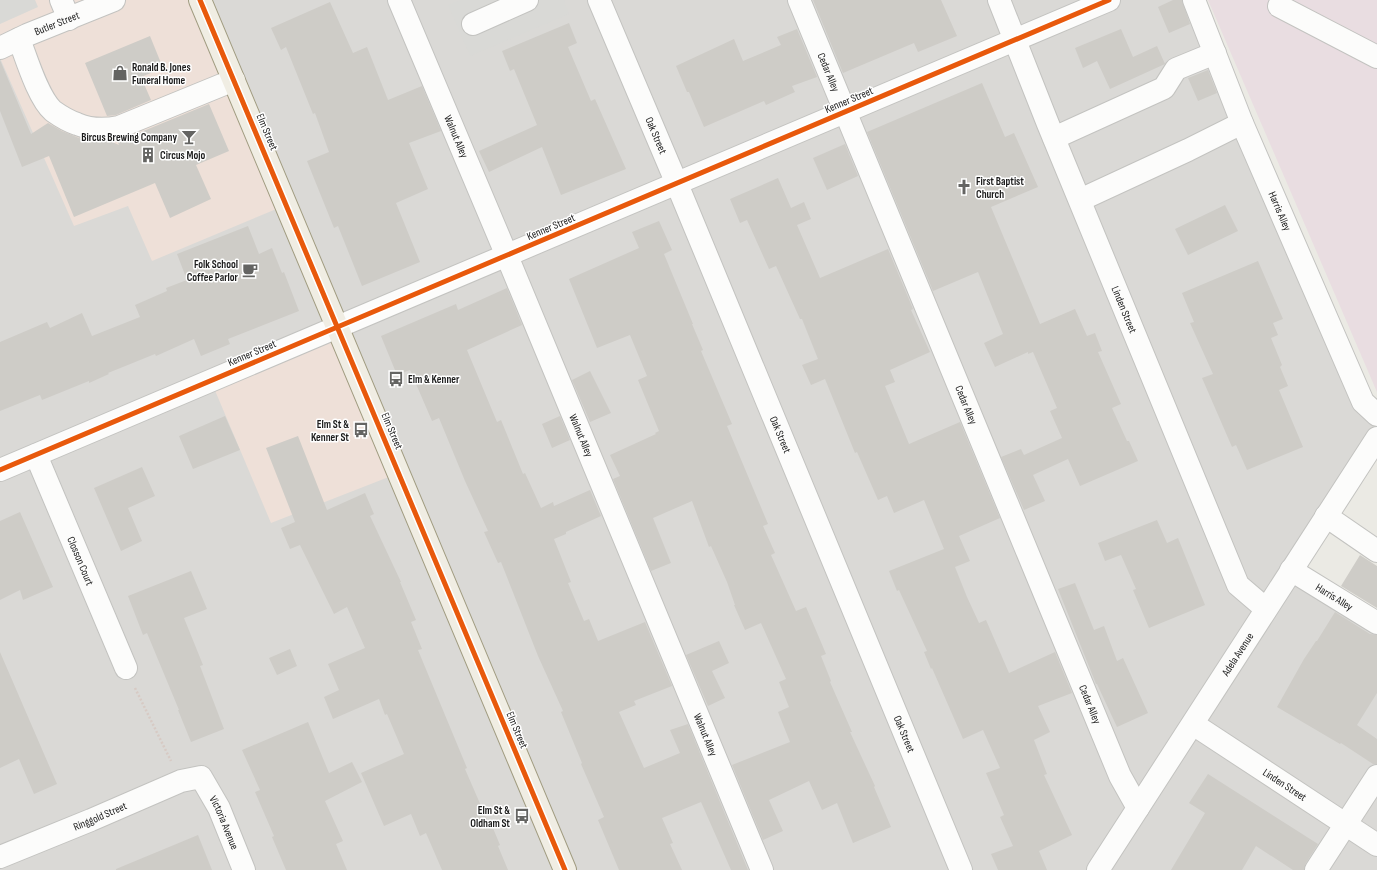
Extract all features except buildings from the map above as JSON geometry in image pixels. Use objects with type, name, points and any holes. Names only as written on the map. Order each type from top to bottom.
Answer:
[{"type":"main road","name":"Elm Street","points":[[200,0],[565,870]]},
{"type":"street","name":"Butler Street","points":[[10,43],[65,9],[114,0]]},
{"type":"street","name":"Walnut Alley","points":[[399,0],[508,256],[762,870]]},
{"type":"street","points":[[473,24],[527,0]]},
{"type":"street","name":"Oak Street","points":[[599,0],[677,184],[961,870]]},
{"type":"street","name":"Cedar Alley","points":[[799,0],[1120,776],[1138,808]]},
{"type":"street","name":"Linden Street","points":[[999,0],[1016,39],[1054,138],[1238,585],[1266,609]]},
{"type":"street","name":"Kenner Street","points":[[0,470],[1109,0]]},
{"type":"street","name":"Harris Alley","points":[[1194,0],[1242,123],[1363,402],[1377,415]]},
{"type":"street","points":[[1280,6],[1377,57]]},
{"type":"street","points":[[10,43],[52,110],[68,120],[97,130],[109,129],[124,125],[234,80]]},
{"type":"street","points":[[1054,138],[1164,88],[1176,69],[1215,53]]},
{"type":"street","points":[[1080,200],[1242,123]]},
{"type":"street","name":"Adela Avenue","points":[[1098,870],[1377,438]]},
{"type":"street","name":"Closson Court","points":[[36,455],[126,668]]},
{"type":"street","points":[[1326,516],[1377,551]]},
{"type":"street","name":"Harris Alley","points":[[1291,570],[1377,623]]},
{"type":"street","name":"Linden Street","points":[[1193,724],[1377,845]]},
{"type":"street","points":[[1316,870],[1377,776]]},
{"type":"street","name":"Ringgold Street","points":[[0,857],[191,779]]},
{"type":"street","name":"Victoria Avenue","points":[[191,779],[219,808],[244,870]]},
{"type":"path","points":[[126,668],[191,779]]},
{"type":"shaded area","points":[[0,0],[1195,0],[1377,415],[1377,438],[1291,570],[1377,623],[1377,870],[0,870]]},
{"type":"shaded area","points":[[0,0],[200,0],[286,205],[152,261],[128,206],[74,226],[0,58]]},
{"type":"shaded area","points":[[0,0],[35,0],[38,7],[0,24]]},
{"type":"shaded area","points":[[460,0],[564,0],[569,14],[470,56],[448,5]]},
{"type":"shaded area","points":[[1208,0],[1377,0],[1377,392]]},
{"type":"shaded area","points":[[338,327],[399,473],[271,523],[211,381]]},
{"type":"cycle path","points":[[200,0],[565,870]]},
{"type":"cycle path","points":[[0,470],[1109,0]]},
{"type":"place","name":"Ronald B. Jones Funeral Home","points":[[120,73]]},
{"type":"place","name":"Bircus Brewing Company","points":[[189,137]]},
{"type":"place","name":"Circus Mojo","points":[[148,155]]},
{"type":"place","name":"First Baptist Church","points":[[964,187]]},
{"type":"place","name":"Folk School Coffee Parlor","points":[[250,270]]},
{"type":"place","name":"Elm & Kenner","points":[[396,379]]},
{"type":"place","name":"Elm St & Kenner St","points":[[361,430]]},
{"type":"place","name":"Elm St & Oldham St","points":[[522,816]]}]
